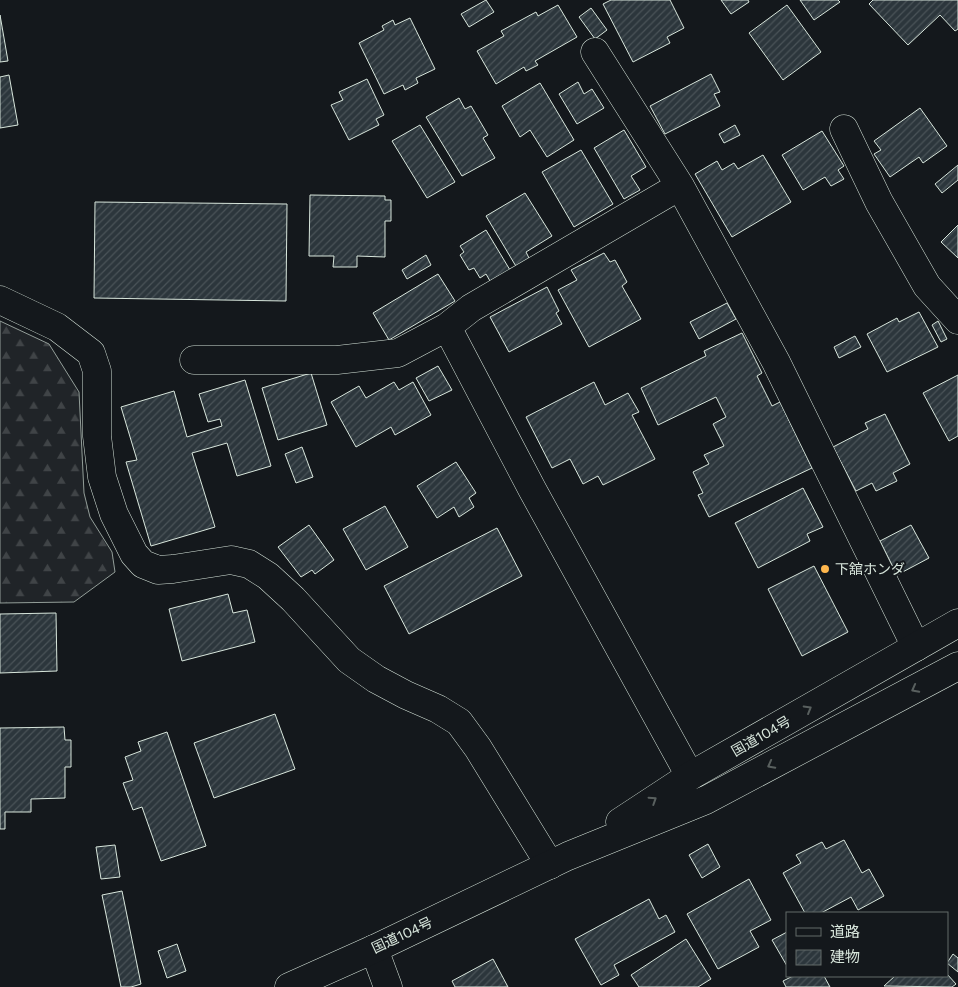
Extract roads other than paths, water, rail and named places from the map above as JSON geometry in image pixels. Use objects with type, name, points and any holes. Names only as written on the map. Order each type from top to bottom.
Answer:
[{"type":"main road","points":[[595,52],[680,186],[776,362],[916,647]]},
{"type":"main road","points":[[844,129],[879,202],[928,286],[958,320]]},
{"type":"main road","points":[[194,360],[337,360],[398,353],[446,327],[471,308],[680,186]]},
{"type":"main road","points":[[0,300],[57,327],[91,353],[97,371],[97,436],[102,477],[114,514],[134,554],[143,564],[158,570],[231,560],[249,564],[268,576],[293,599],[348,660],[376,679],[406,695],[438,708],[459,722],[559,860]]},
{"type":"main road","points":[[446,327],[532,490],[690,776]]},
{"type":"main road","name":"国道104号","points":[[559,860],[690,776],[958,623]]},
{"type":"main road","name":"国道104号","points":[[289,987],[374,949],[559,860],[706,800],[958,666]]},
{"type":"main road","points":[[374,949],[388,987]]},
{"type":"place","name":"下舘ホンダ","points":[[825,569]]}]
